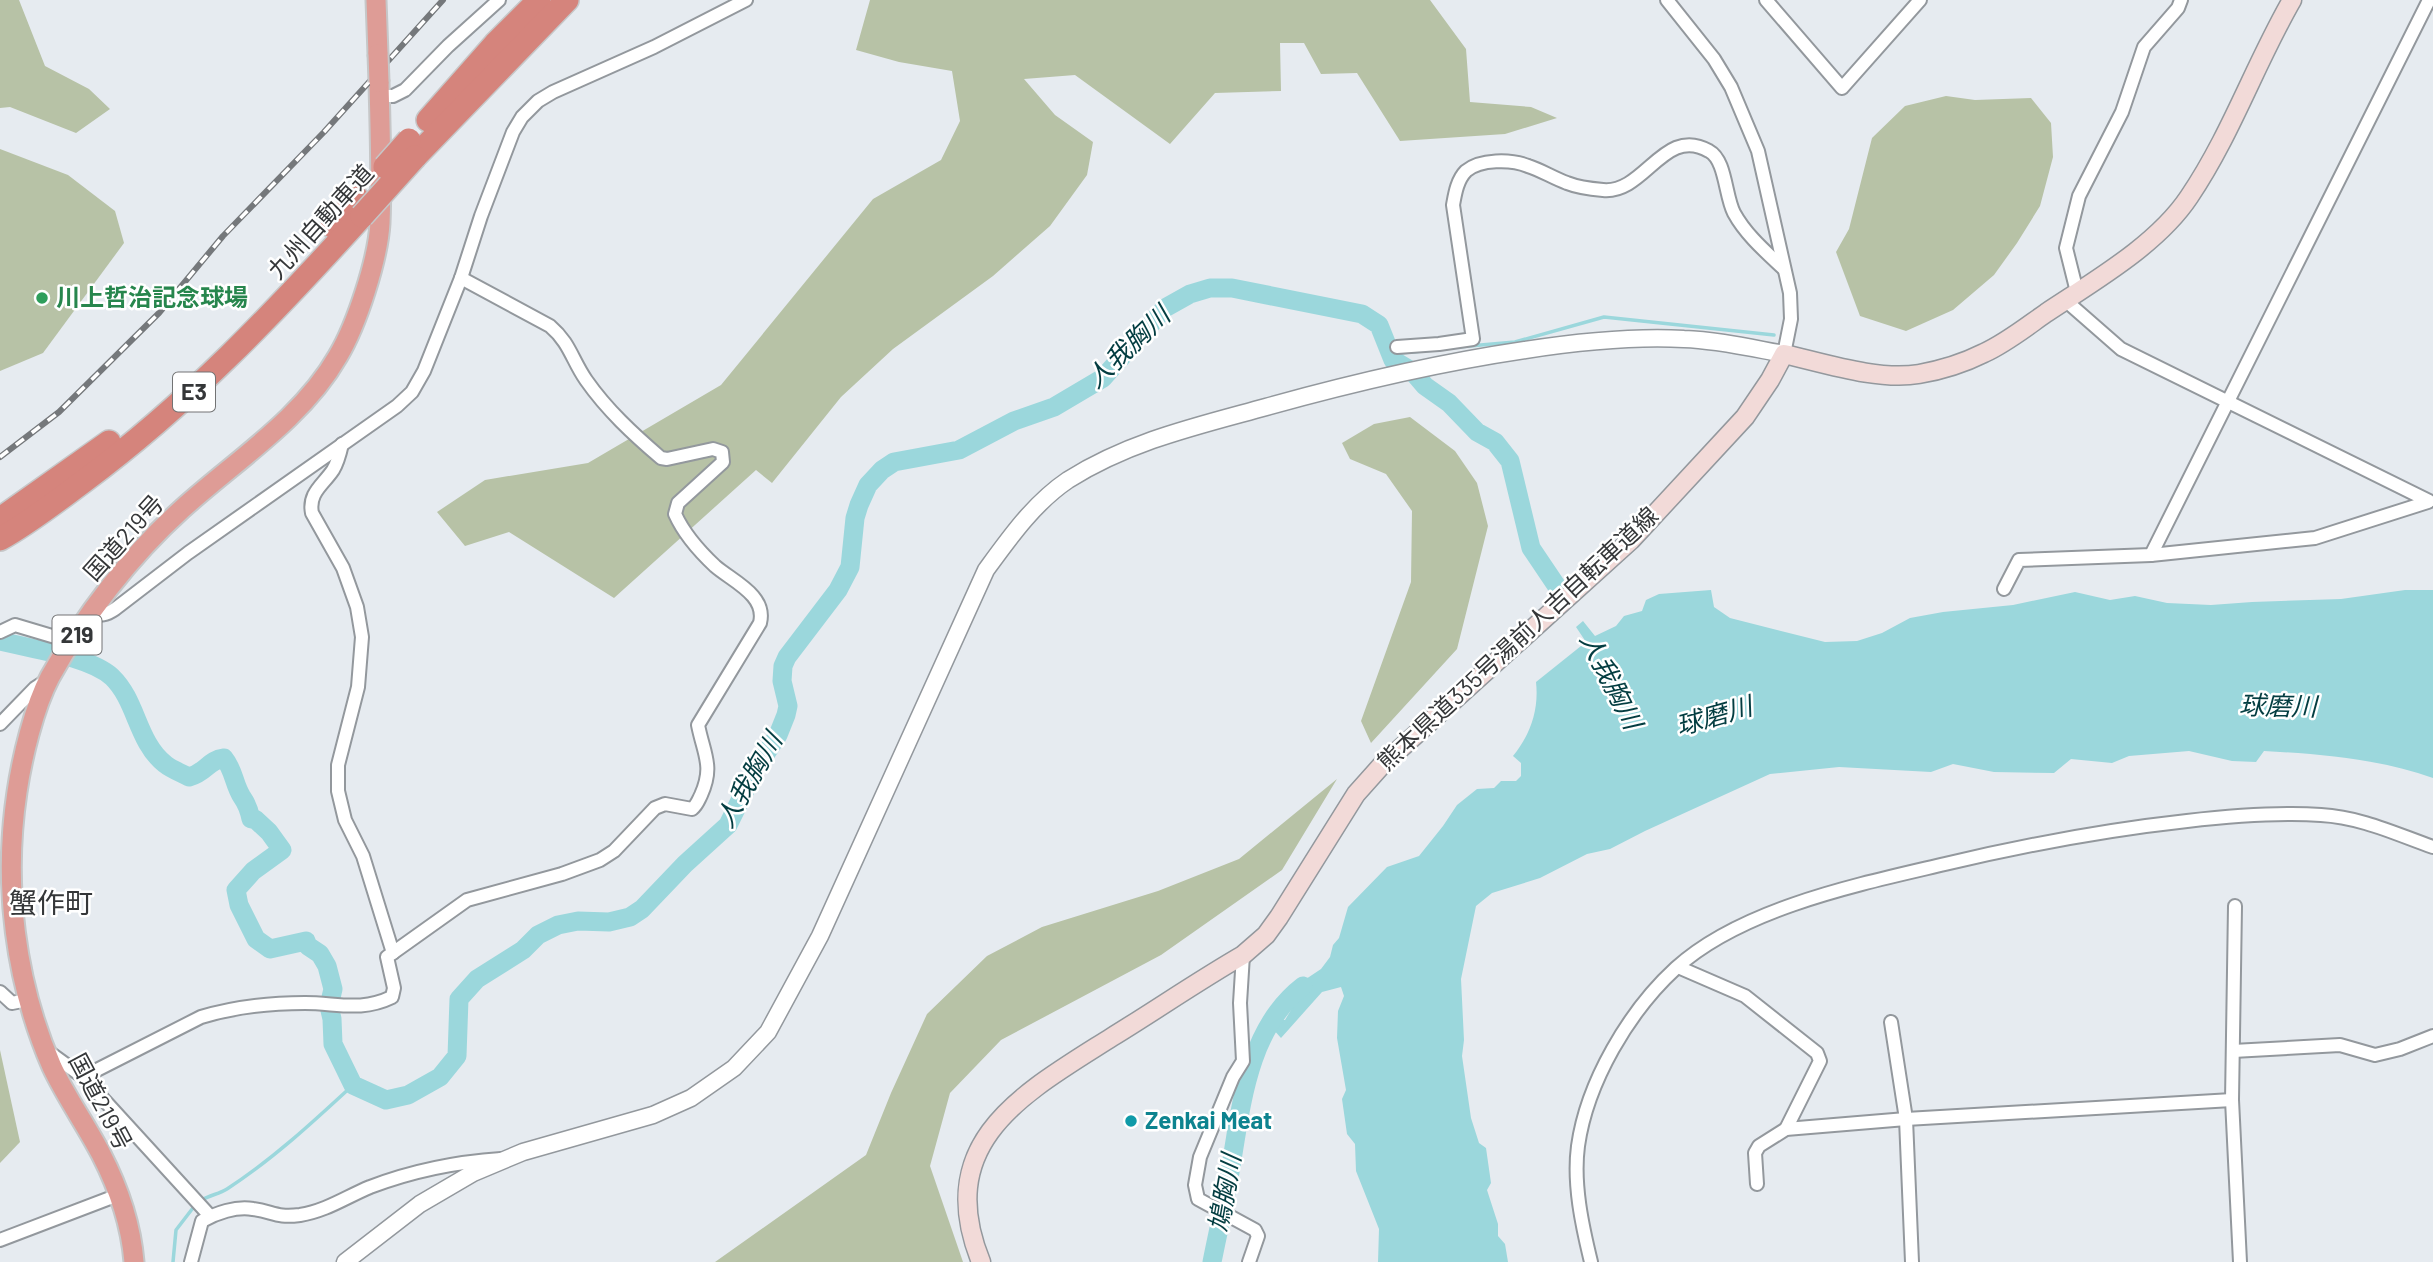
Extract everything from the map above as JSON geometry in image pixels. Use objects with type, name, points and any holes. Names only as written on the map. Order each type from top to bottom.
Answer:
[{"type":"highway","name":"国道219号","points":[[134,1262],[132,1240],[118,1195],[102,1156],[53,1069],[27,1000],[20,963],[12,886],[12,833],[26,747],[49,679],[91,613],[139,552],[181,510],[304,402],[339,356],[365,296],[380,226],[376,0]]},
{"type":"highway","points":[[495,44],[532,0]]},
{"type":"highway","name":"九州自動車道","points":[[0,539],[94,474],[169,414],[232,356],[412,148],[495,44],[539,0]]},
{"type":"highway","name":"九州自動車道","points":[[412,148],[567,0]]},
{"type":"highway","name":"九州自動車道","points":[[0,519],[96,453],[185,378],[360,207]]},
{"type":"main road","points":[[1784,354],[1877,374],[1916,375],[1957,365],[1987,352],[2071,296],[2151,239],[2187,200],[2214,157],[2270,38],[2292,0]]},
{"type":"main road","name":"熊本県道335号湯前人吉自転車道線","points":[[981,1262],[970,1234],[968,1177],[988,1134],[1003,1115],[1020,1099],[1063,1068],[1243,955],[1266,935],[1356,794],[1381,766],[1631,540],[1745,417],[1784,354]]},
{"type":"street","points":[[379,89],[393,96],[405,90],[499,0]]},
{"type":"street","points":[[91,613],[106,615],[115,609],[199,545],[397,406],[412,392],[424,371],[461,278],[513,132],[538,101],[746,0]]},
{"type":"street","points":[[345,1262],[420,1204],[472,1173],[508,1158],[653,1115],[691,1098],[734,1068],[768,1032],[820,936],[986,570],[1023,520],[1065,482],[1108,456],[1152,439],[1351,383],[1444,363],[1555,345],[1647,338],[1686,339],[1784,354],[1791,319],[1790,293],[1758,152],[1731,87],[1714,59],[1667,0]]},
{"type":"street","points":[[1766,0],[1842,88],[1920,0]]},
{"type":"street","points":[[2180,0],[2178,8],[2144,47],[2122,112],[2079,196],[2066,248],[2071,296],[2121,349],[2430,501]]},
{"type":"street","points":[[2151,555],[2429,0]]},
{"type":"street","points":[[1397,347],[1473,339],[1452,205],[1456,189],[1465,172],[1482,164],[1512,162],[1526,165],[1569,184],[1616,191],[1631,184],[1668,151],[1693,145],[1710,151],[1720,160],[1734,213],[1761,247],[1784,269]]},
{"type":"street","points":[[83,1077],[212,1013],[270,1004],[308,1003],[367,1007],[392,997],[394,988],[387,959],[467,900],[562,874],[600,860],[614,850],[655,808],[665,804],[692,809],[696,806],[709,774],[698,725],[760,623],[762,615],[749,592],[717,568],[691,542],[676,514],[678,503],[723,462],[722,452],[713,449],[661,458],[623,426],[584,379],[563,337],[557,331],[461,278]]},
{"type":"street","points":[[342,444],[335,468],[315,491],[310,505],[343,568],[357,607],[362,637],[358,687],[338,765],[338,791],[345,820],[363,856],[393,953]]},
{"type":"street","points":[[2004,589],[2019,560],[2151,555],[2315,538],[2430,501]]},
{"type":"street","points":[[0,632],[15,625],[72,642]]},
{"type":"street","points":[[0,724],[36,688],[49,679]]},
{"type":"street","points":[[1591,1262],[1582,1224],[1578,1182],[1578,1146],[1588,1104],[1614,1047],[1655,989],[1701,948],[1740,926],[1819,897],[1895,876],[2040,842],[2128,828],[2229,817],[2321,815],[2367,823],[2433,847]]},
{"type":"street","points":[[2235,906],[2232,1100],[2240,1262]]},
{"type":"street","points":[[1243,955],[1240,1003],[1243,1061],[1233,1077],[1200,1157],[1195,1185],[1198,1199],[1255,1230],[1258,1236],[1249,1262]]},
{"type":"street","points":[[1678,967],[1745,996],[1818,1053],[1820,1062],[1786,1129]]},
{"type":"street","points":[[0,992],[12,1003],[27,1000]]},
{"type":"street","points":[[1891,1022],[1906,1119],[1912,1262]]},
{"type":"street","points":[[2233,1051],[2340,1045],[2375,1055],[2433,1036]]},
{"type":"street","points":[[46,1050],[83,1077],[210,1216]]},
{"type":"street","points":[[1757,1184],[1755,1153],[1759,1146],[1786,1129],[1906,1119],[2232,1100]]},
{"type":"street","points":[[191,1262],[202,1221],[210,1216],[232,1210],[253,1209],[278,1217],[302,1214],[331,1207],[369,1188],[438,1166],[508,1158]]},
{"type":"street","points":[[0,1240],[118,1195]]},
{"type":"green space","points":[[0,0],[19,0],[45,66],[89,89],[110,109],[76,133],[10,107],[0,108]]},
{"type":"green space","points":[[870,0],[1430,0],[1466,49],[1470,102],[1531,107],[1557,118],[1505,134],[1400,141],[1357,73],[1321,74],[1304,43],[1280,43],[1281,91],[1215,93],[1170,144],[1075,75],[1024,79],[1055,115],[1093,142],[1087,175],[1050,226],[993,276],[893,349],[841,397],[772,483],[756,470],[614,598],[509,532],[465,546],[437,512],[485,480],[588,463],[721,385],[873,199],[941,160],[960,121],[952,71],[899,62],[856,50]]},
{"type":"green space","points":[[1946,96],[1975,100],[2031,98],[2051,123],[2053,157],[2040,206],[1994,275],[1953,310],[1906,331],[1860,316],[1836,252],[1849,229],[1872,138],[1905,106]]},
{"type":"green space","name":"川上哲治記念球場","points":[[0,149],[68,175],[115,211],[124,243],[43,353],[0,371]]},
{"type":"green space","points":[[1410,417],[1455,451],[1477,483],[1488,526],[1457,649],[1371,743],[1361,721],[1411,582],[1412,511],[1386,474],[1350,459],[1342,443],[1374,424]]},
{"type":"green space","points":[[1337,779],[1282,870],[1161,955],[1001,1040],[950,1093],[930,1166],[963,1262],[715,1262],[866,1155],[927,1014],[987,956],[1042,927],[1158,891],[1239,859]]},
{"type":"green space","points":[[0,1050],[20,1142],[0,1163]]},
{"type":"water","name":"球磨川","points":[[1711,590],[1714,607],[1730,618],[1825,642],[1857,641],[1882,633],[1910,618],[2013,605],[2075,592],[2110,600],[2135,596],[2167,603],[2211,605],[2341,599],[2405,590],[2433,590],[2433,778],[2350,758],[2264,751],[2256,762],[2232,761],[2189,751],[2129,756],[2112,763],[2071,759],[2054,773],[1994,772],[1953,764],[1931,772],[1839,767],[1770,774],[1610,849],[1587,854],[1540,878],[1492,893],[1476,906],[1461,979],[1464,1040],[1462,1056],[1471,1118],[1479,1143],[1486,1148],[1491,1183],[1487,1190],[1498,1224],[1498,1236],[1505,1244],[1508,1262],[1378,1262],[1379,1229],[1356,1171],[1355,1144],[1347,1134],[1342,1099],[1346,1090],[1337,1038],[1338,1011],[1344,996],[1341,987],[1322,992],[1281,1038],[1265,1020],[1285,1020],[1291,1010],[1283,1003],[1306,979],[1321,969],[1339,938],[1348,907],[1387,867],[1419,856],[1457,805],[1477,789],[1494,788],[1501,781],[1516,781],[1521,776],[1521,763],[1513,756],[1525,739],[1532,721],[1536,682],[1586,642],[1576,627],[1583,621],[1595,636],[1616,626],[1624,616],[1642,611],[1646,600],[1659,594]]},
{"type":"waterway","name":"人我胸川","points":[[0,641],[74,658],[112,677],[127,698],[148,744],[156,755],[173,769],[189,777],[214,761],[224,758],[248,807],[251,819],[255,819],[269,832],[282,850],[253,871],[236,890],[239,905],[256,939],[270,949],[306,941],[308,946],[320,954],[327,966],[333,989],[329,1006],[333,1044],[353,1085],[386,1100],[408,1095],[440,1077],[457,1056],[459,999],[477,979],[523,950],[538,935],[558,925],[578,921],[609,922],[630,917],[642,909],[685,864],[728,825],[755,770],[778,735],[786,715],[788,706],[782,681],[783,666],[838,590],[850,567],[859,505],[868,485],[882,470],[894,462],[959,450],[1014,421],[1054,407],[1103,378],[1165,308],[1190,294],[1210,288],[1232,288],[1362,314],[1379,325],[1393,360],[1413,372],[1477,432],[1495,442],[1510,461],[1531,548],[1562,594]]},
{"type":"waterway","points":[[1458,347],[1515,342],[1604,317],[1774,335]]},
{"type":"waterway","points":[[1390,354],[1444,349]]},
{"type":"waterway","name":"鳩胸川","points":[[1212,1262],[1250,1071],[1270,1024],[1284,1004],[1303,986]]},
{"type":"waterway","points":[[202,1200],[227,1189],[260,1165],[353,1085]]},
{"type":"waterway","points":[[173,1262],[176,1230],[196,1204]]},
{"type":"railway","points":[[0,457],[59,412],[159,313],[223,236],[324,132],[443,0]]},
{"type":"place","name":"川上哲治記念球場","points":[[42,298]]},
{"type":"place","name":"Zenkai Meat","points":[[1131,1121]]},
{"type":"district","name":"蟹作町","points":[[51,903]]}]
